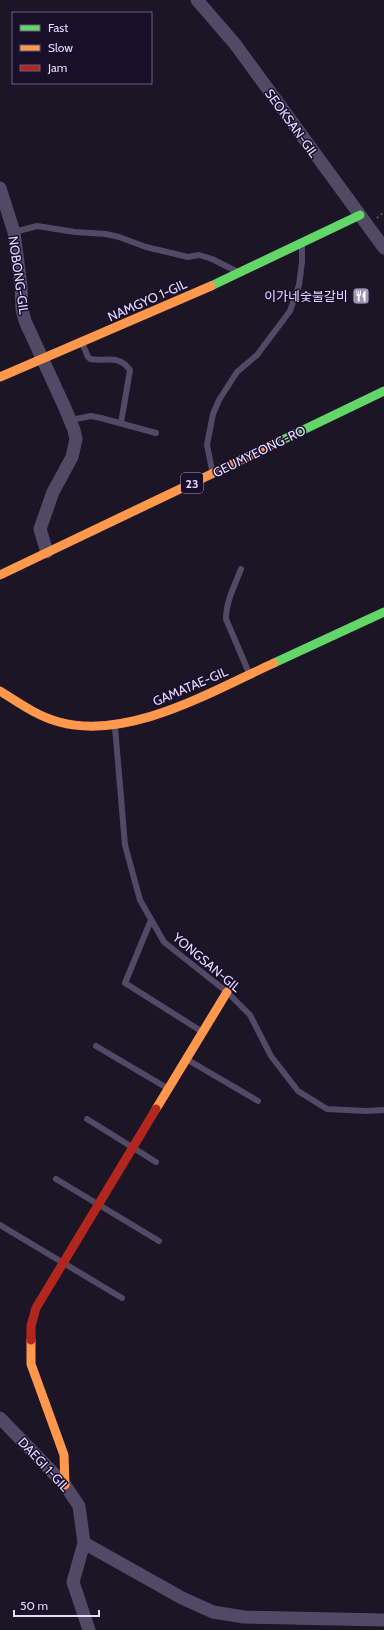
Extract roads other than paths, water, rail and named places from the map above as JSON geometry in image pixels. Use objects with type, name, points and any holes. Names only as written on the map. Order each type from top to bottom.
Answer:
[{"type":"street","name":"SEOKSAN-GIL","points":[[196,0],[235,44],[384,248]]},
{"type":"street","name":"NOBONG-GIL","points":[[0,188],[14,232],[21,286],[22,309],[30,333],[42,360]]},
{"type":"street","name":"NAMGYO 1-GIL","points":[[0,378],[82,344],[190,296],[302,241],[360,215]]},
{"type":"street","points":[[42,360],[71,420],[75,434],[76,446],[72,457],[53,492],[40,529],[47,552]]},
{"type":"street","name":"GEUMYEONG-RO","points":[[0,575],[384,391]]},
{"type":"street","name":"GAMATAE-GIL","points":[[0,691],[25,707],[60,722],[72,724],[115,724],[152,717],[178,707],[384,612]]},
{"type":"street","points":[[66,1485],[64,1455],[31,1364],[31,1326],[33,1316],[36,1308],[63,1262],[227,992]]},
{"type":"street","name":"DAEGI 1-GIL","points":[[0,1418],[66,1485],[79,1506],[84,1543],[73,1582],[89,1630]]},
{"type":"street","points":[[84,1543],[182,1598],[213,1612],[244,1617],[384,1620]]},
{"type":"lane","points":[[14,232],[37,226],[75,232],[106,234],[146,247],[188,257],[199,255],[212,259],[239,272]]},
{"type":"lane","points":[[212,473],[207,445],[213,414],[219,400],[237,372],[257,355],[290,311],[300,276],[302,241]]},
{"type":"lane","points":[[82,344],[90,359],[118,360],[123,362],[130,370],[121,423]]},
{"type":"lane","points":[[71,420],[91,416],[156,433]]},
{"type":"lane","points":[[241,569],[228,604],[226,619],[249,674]]},
{"type":"lane","name":"YONGSAN-GIL","points":[[115,724],[125,844],[140,900],[158,933],[168,946],[227,992],[250,1015],[271,1056],[298,1091],[327,1109],[366,1111],[384,1110]]},
{"type":"lane","points":[[151,920],[125,983],[203,1032]]},
{"type":"lane","points":[[96,1046],[169,1089]]},
{"type":"lane","points":[[187,1059],[258,1102]]},
{"type":"lane","points":[[87,1119],[156,1162]]},
{"type":"lane","points":[[56,1179],[159,1240]]},
{"type":"lane","points":[[0,1225],[122,1298]]},
{"type":"place","name":"이가네숯불갈비","points":[[361,296]]}]
